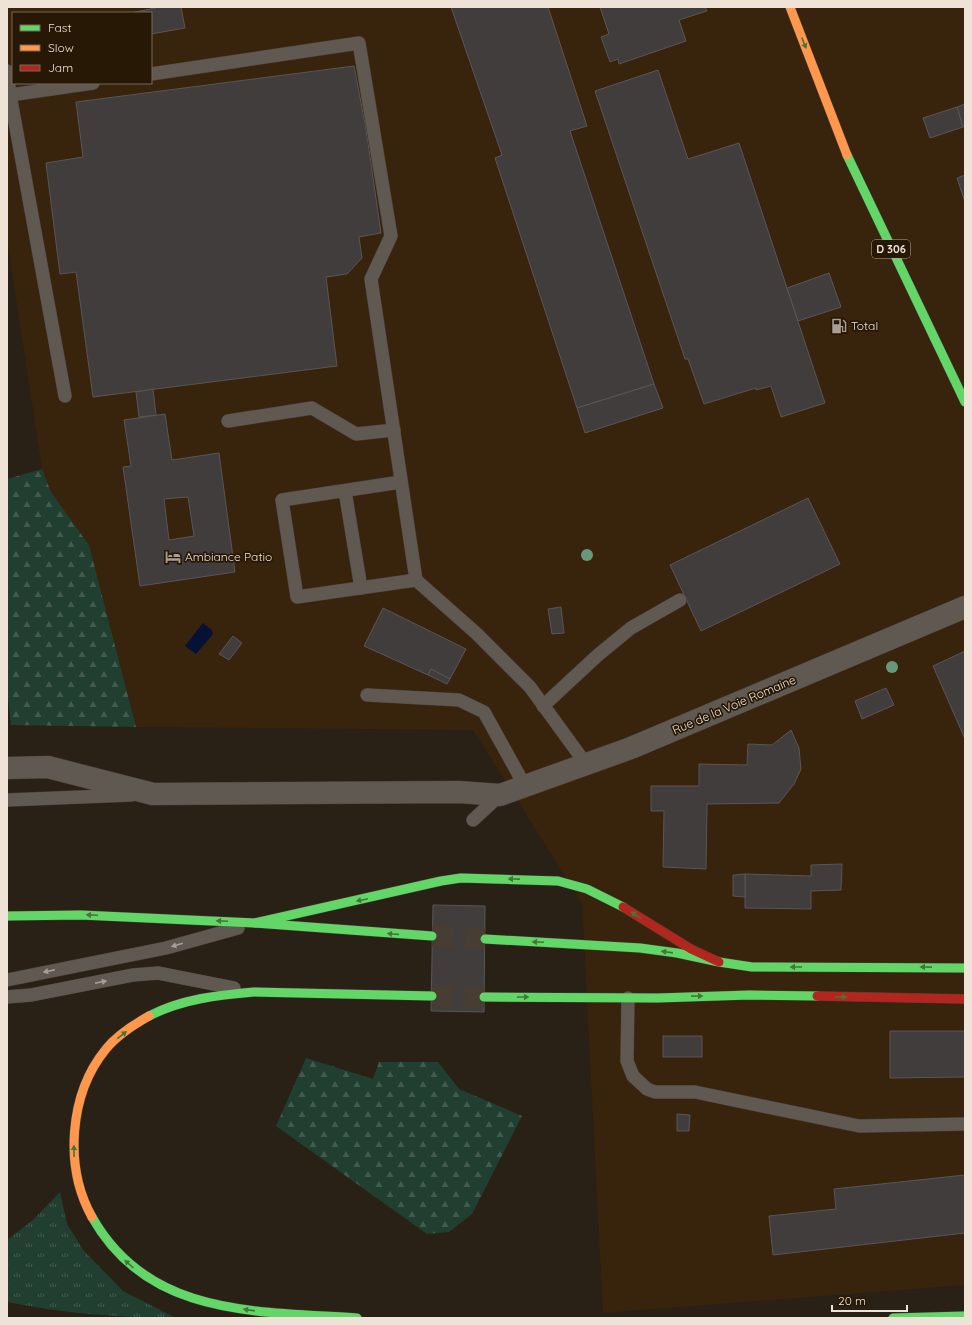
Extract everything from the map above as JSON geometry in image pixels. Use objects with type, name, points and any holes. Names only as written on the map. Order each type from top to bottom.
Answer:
[{"type":"main road","name":"D 306","points":[[790,7],[848,158],[965,402]]},
{"type":"main road","name":"D 306","points":[[812,38],[824,93]]},
{"type":"main road","points":[[255,923],[441,881],[461,878],[558,881],[587,889],[615,902],[692,949],[719,962]]},
{"type":"main road","points":[[7,916],[81,915],[255,923],[432,936]]},
{"type":"main road","points":[[485,939],[640,948],[677,953],[752,967],[965,968]]},
{"type":"main road","points":[[357,1318],[251,1310],[211,1304],[153,1282],[133,1268],[105,1239],[83,1200],[78,1182],[74,1157],[77,1115],[83,1091],[89,1076],[111,1044],[118,1037],[138,1023],[155,1013],[179,1003],[198,998],[254,992],[432,996]]},
{"type":"main road","points":[[484,997],[628,998],[750,995],[965,999]]},
{"type":"main road","points":[[893,1318],[965,1316]]},
{"type":"street","name":"Rue de la Voie Romaine","points":[[500,794],[632,748],[965,607]]},
{"type":"street","points":[[7,768],[48,767],[153,794],[459,792],[500,794]]},
{"type":"lane","points":[[152,74],[359,43],[391,236],[371,279],[416,580],[488,645],[530,687],[586,764]]},
{"type":"lane","points":[[7,71],[10,95],[65,396]]},
{"type":"lane","points":[[10,95],[86,84]]},
{"type":"lane","points":[[228,421],[312,408],[356,434],[394,430]]},
{"type":"lane","points":[[402,482],[282,500],[296,597],[416,580]]},
{"type":"lane","points":[[346,491],[361,588]]},
{"type":"lane","points":[[544,706],[598,655],[631,628],[680,600]]},
{"type":"lane","points":[[367,695],[459,700],[484,712],[525,786]]},
{"type":"lane","points":[[7,800],[153,794]]},
{"type":"lane","points":[[473,820],[500,794]]},
{"type":"lane","points":[[7,980],[166,948],[255,923]]},
{"type":"lane","points":[[7,997],[31,996],[133,976],[158,973],[254,992]]},
{"type":"lane","points":[[628,998],[627,1061],[633,1076],[646,1089],[655,1092],[695,1092],[859,1126],[965,1124]]},
{"type":"shaded area","points":[[7,7],[965,7],[965,1285],[603,1313],[582,903],[473,730],[136,727],[89,545],[51,492],[42,469],[7,240]]},
{"type":"green space","points":[[42,469],[51,492],[89,545],[136,727],[11,725],[7,690],[7,479]]},
{"type":"green space","points":[[306,1058],[373,1079],[379,1062],[438,1062],[459,1089],[522,1116],[472,1214],[449,1232],[427,1234],[276,1126]]},
{"type":"green space","points":[[60,1192],[67,1224],[84,1251],[123,1291],[176,1318],[92,1314],[7,1302],[7,1240],[33,1220]]},
{"type":"water","points":[[203,623],[212,630],[213,634],[196,654],[185,646]]},
{"type":"building","points":[[160,7],[181,7],[185,28],[152,34],[152,12],[135,12]]},
{"type":"building","points":[[451,7],[548,7],[587,126],[570,131],[654,384],[577,408],[495,158],[502,155]]},
{"type":"building","points":[[600,7],[705,7],[707,11],[679,20],[686,41],[619,64],[618,59],[610,62],[601,37],[609,34]]},
{"type":"building","points":[[354,66],[366,129],[381,233],[359,237],[362,258],[347,274],[326,277],[337,366],[93,397],[76,272],[60,274],[46,163],[83,157],[76,102]]},
{"type":"building","points":[[658,70],[688,159],[739,143],[825,403],[781,417],[771,386],[756,390],[756,388],[704,404],[688,359],[685,359],[595,91]]},
{"type":"building","points":[[965,104],[965,126],[963,127],[957,107]]},
{"type":"building","points":[[957,107],[963,127],[930,138],[923,118]]},
{"type":"building","points":[[965,175],[965,202],[957,178]]},
{"type":"building","points":[[829,273],[841,307],[798,321],[787,288]]},
{"type":"building","points":[[654,384],[663,408],[585,433],[577,408]]},
{"type":"building","points":[[153,389],[156,415],[139,417],[136,392]]},
{"type":"building","points":[[165,414],[172,460],[219,453],[235,572],[140,586],[123,467],[131,466],[124,420]],"holes":[[[188,497],[194,536],[169,540],[164,499]]]},
{"type":"building","points":[[808,498],[840,564],[701,631],[670,565]]},
{"type":"building","points":[[561,607],[564,633],[552,634],[548,609]]},
{"type":"building","points":[[383,608],[466,649],[450,679],[431,669],[428,675],[364,646]]},
{"type":"building","points":[[233,636],[242,643],[229,660],[219,654]]},
{"type":"building","points":[[965,651],[965,739],[933,666]]},
{"type":"building","points":[[431,669],[450,679],[447,684],[428,675]]},
{"type":"building","points":[[886,688],[894,705],[862,719],[855,701]]},
{"type":"building","points":[[791,730],[799,748],[801,769],[794,784],[779,803],[707,804],[706,869],[663,867],[664,811],[651,811],[651,786],[699,786],[699,764],[747,765],[748,744],[772,745]]},
{"type":"building","points":[[842,864],[841,890],[811,891],[811,909],[745,908],[745,874],[811,876],[811,865]]},
{"type":"building","points":[[745,874],[745,897],[733,896],[733,875]]},
{"type":"building","points":[[433,905],[485,906],[484,1012],[431,1011]]},
{"type":"building","points":[[890,1031],[965,1031],[965,1077],[890,1078]]},
{"type":"building","points":[[663,1036],[702,1036],[702,1057],[663,1057]]},
{"type":"building","points":[[677,1114],[690,1115],[689,1131],[677,1131]]},
{"type":"building","points":[[965,1175],[965,1233],[773,1255],[769,1216],[836,1209],[834,1189]]},
{"type":"tunnel","points":[[432,936],[485,939]]},
{"type":"tunnel","points":[[432,996],[484,997]]},
{"type":"traffic: fast","points":[[847,155],[965,402]]},
{"type":"traffic: fast","points":[[255,923],[441,881],[461,878],[558,881],[587,889],[623,907]]},
{"type":"traffic: fast","points":[[7,916],[81,915],[255,923],[432,936]]},
{"type":"traffic: fast","points":[[485,939],[640,948],[677,953],[752,967],[965,968]]},
{"type":"traffic: fast","points":[[149,1016],[162,1010],[200,999],[254,992],[432,996]]},
{"type":"traffic: fast","points":[[484,997],[658,998],[749,995],[817,996]]},
{"type":"traffic: fast","points":[[92,1217],[115,1250],[143,1274],[174,1291],[208,1302],[244,1309],[357,1318]]},
{"type":"traffic: fast","points":[[893,1318],[965,1316]]},
{"type":"traffic: slow","points":[[790,7],[847,155]]},
{"type":"traffic: slow","points":[[92,1217],[83,1197],[77,1176],[74,1154],[78,1109],[84,1087],[94,1067],[115,1039],[149,1016]]},
{"type":"traffic: jam","points":[[623,907],[691,949],[719,962]]},
{"type":"traffic: jam","points":[[817,996],[965,999]]},
{"type":"place","name":"Total","points":[[839,326]]},
{"type":"place","name":"Ambiance Patio","points":[[173,557]]}]
